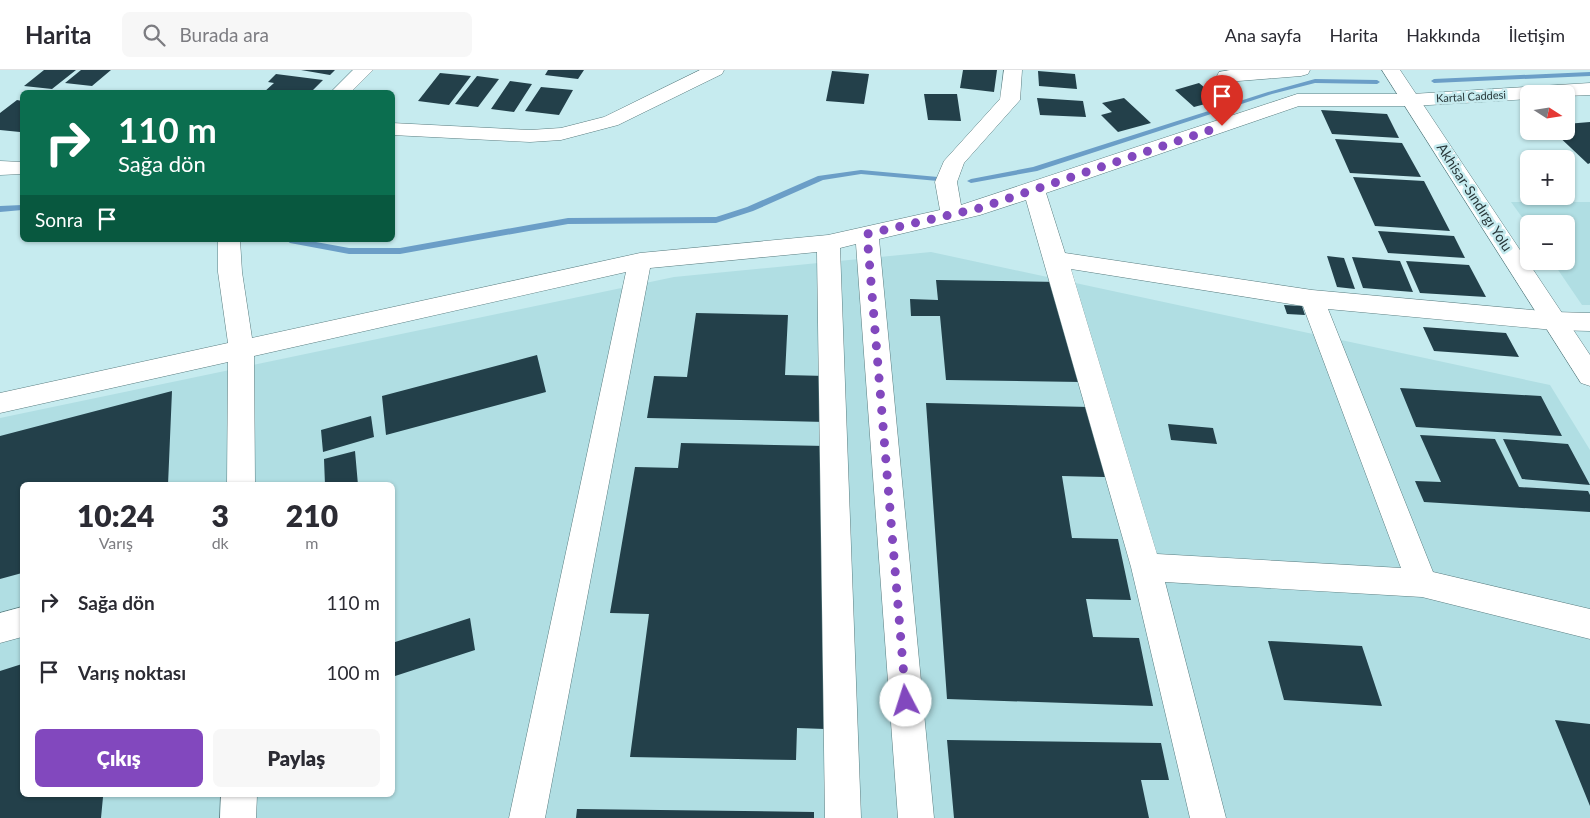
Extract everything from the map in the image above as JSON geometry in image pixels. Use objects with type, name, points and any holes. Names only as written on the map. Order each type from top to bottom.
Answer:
[{"type":"street","points":[[342,90],[364,70]]},
{"type":"street","points":[[395,129],[530,136],[561,134],[611,121],[715,70]]},
{"type":"street","points":[[952,215],[946,182],[954,161],[1010,100],[1013,70]]},
{"type":"street","points":[[1226,76],[1301,70]]},
{"type":"street","name":"Akhisar-Sındırgı Yolu","points":[[1391,70],[1590,376]]},
{"type":"street","name":"Kartal Caddesi","points":[[0,403],[640,261],[828,244],[980,208],[1297,100],[1412,100],[1590,89]]},
{"type":"street","points":[[0,168],[20,168]]},
{"type":"street","points":[[1034,191],[1056,259],[1146,567],[1208,818]]},
{"type":"street","points":[[867,234],[916,818]]},
{"type":"street","points":[[229,242],[230,272],[242,348],[240,482]]},
{"type":"street","points":[[828,244],[843,818]]},
{"type":"street","points":[[1056,259],[1312,299],[1554,321],[1590,322]]},
{"type":"street","points":[[527,818],[640,261]]},
{"type":"street","points":[[1312,299],[1422,583]]},
{"type":"street","points":[[1146,567],[1422,583],[1590,624]]},
{"type":"street","points":[[0,628],[20,623]]},
{"type":"street","points":[[238,818],[239,797]]},
{"type":"shaded area","points":[[1511,202],[1520,202],[1520,205],[1575,205],[1575,202],[1590,202],[1590,305],[1582,305],[1558,270],[1575,270],[1575,215],[1520,215]]},
{"type":"shaded area","points":[[931,252],[1550,385],[1590,450],[1590,818],[0,818],[0,418],[674,277]]},
{"type":"building","points":[[44,70],[76,70],[52,89],[24,86]]},
{"type":"building","points":[[81,70],[111,70],[92,86],[65,83]]},
{"type":"building","points":[[301,70],[335,70],[330,75]]},
{"type":"building","points":[[548,70],[584,70],[578,79],[545,75]]},
{"type":"building","points":[[963,70],[997,70],[994,92],[960,88]]},
{"type":"building","points":[[832,71],[869,74],[864,104],[826,101]]},
{"type":"building","points":[[1038,71],[1075,74],[1077,89],[1039,86]]},
{"type":"building","points":[[440,73],[471,76],[449,105],[418,101]]},
{"type":"building","points":[[276,74],[323,80],[313,90],[266,90],[274,83],[268,82]]},
{"type":"building","points":[[477,76],[499,79],[478,107],[455,104]]},
{"type":"building","points":[[510,81],[532,84],[514,112],[491,109]]},
{"type":"building","points":[[1199,83],[1220,100],[1194,107],[1175,90]]},
{"type":"building","points":[[541,87],[573,90],[559,115],[525,111]]},
{"type":"building","points":[[924,94],[957,94],[961,121],[928,120]]},
{"type":"building","points":[[1037,98],[1083,101],[1086,117],[1040,115]]},
{"type":"building","points":[[1124,98],[1151,123],[1118,132],[1101,115],[1112,112],[1102,103]]},
{"type":"building","points":[[17,100],[20,101],[20,132],[0,130],[0,113]]},
{"type":"building","points":[[1321,110],[1387,114],[1399,138],[1332,134]]},
{"type":"building","points":[[1590,122],[1590,163],[1588,164],[1563,140],[1575,140],[1575,123]]},
{"type":"building","points":[[1335,139],[1402,143],[1421,177],[1350,173]]},
{"type":"building","points":[[1353,177],[1424,181],[1450,231],[1375,226]]},
{"type":"building","points":[[1378,231],[1454,236],[1465,258],[1388,253]]},
{"type":"building","points":[[1327,256],[1344,258],[1355,289],[1337,287]]},
{"type":"building","points":[[1352,257],[1400,261],[1413,292],[1363,288]]},
{"type":"building","points":[[1406,261],[1469,265],[1486,297],[1420,293]]},
{"type":"building","points":[[936,280],[1059,282],[1081,382],[946,380],[940,316],[911,316],[910,299],[938,300]]},
{"type":"building","points":[[1284,305],[1302,306],[1305,315],[1287,314]]},
{"type":"building","points":[[696,313],[788,315],[785,375],[826,376],[826,422],[647,418],[654,376],[687,377]]},
{"type":"building","points":[[1423,327],[1506,333],[1519,357],[1434,351]]},
{"type":"building","points":[[537,355],[546,392],[386,435],[382,396]]},
{"type":"building","points":[[1400,388],[1541,396],[1562,436],[1416,427]]},
{"type":"building","points":[[172,391],[168,482],[20,482],[20,574],[0,579],[0,436]]},
{"type":"building","points":[[926,403],[1089,407],[1105,477],[1062,476],[1072,538],[1118,539],[1131,600],[1086,599],[1093,637],[1139,638],[1153,706],[947,699]]},
{"type":"building","points":[[371,416],[374,437],[323,452],[321,430]]},
{"type":"building","points":[[1168,424],[1213,428],[1217,444],[1171,440]]},
{"type":"building","points":[[1420,435],[1495,439],[1519,487],[1588,491],[1590,495],[1590,512],[1424,502],[1415,481],[1441,482]]},
{"type":"building","points":[[1503,439],[1568,444],[1590,485],[1522,479]]},
{"type":"building","points":[[681,443],[826,446],[825,729],[797,728],[796,760],[630,757],[649,614],[610,613],[635,467],[678,468]]},
{"type":"building","points":[[355,451],[358,482],[325,482],[324,459]]},
{"type":"building","points":[[470,618],[475,650],[395,676],[395,642]]},
{"type":"building","points":[[1268,641],[1362,646],[1382,706],[1284,700]]},
{"type":"building","points":[[20,665],[20,797],[103,797],[101,818],[0,818],[0,671]]},
{"type":"building","points":[[1555,720],[1590,724],[1590,806]]},
{"type":"building","points":[[947,740],[1161,743],[1169,780],[1141,780],[1149,818],[954,818]]},
{"type":"building","points":[[577,809],[814,812],[814,818],[576,818]]},
{"type":"waterway","points":[[1434,81],[1590,74]]},
{"type":"waterway","points":[[971,181],[1034,169],[1270,93],[1315,81],[1377,82]]},
{"type":"waterway","points":[[301,242],[349,251],[400,251],[568,221],[716,220],[750,209],[821,178],[861,172],[938,179]]},
{"type":"waterway","points":[[0,209],[20,208]]},
{"type":"route","points":[[906,701],[867,234],[980,208],[1222,126]]}]
